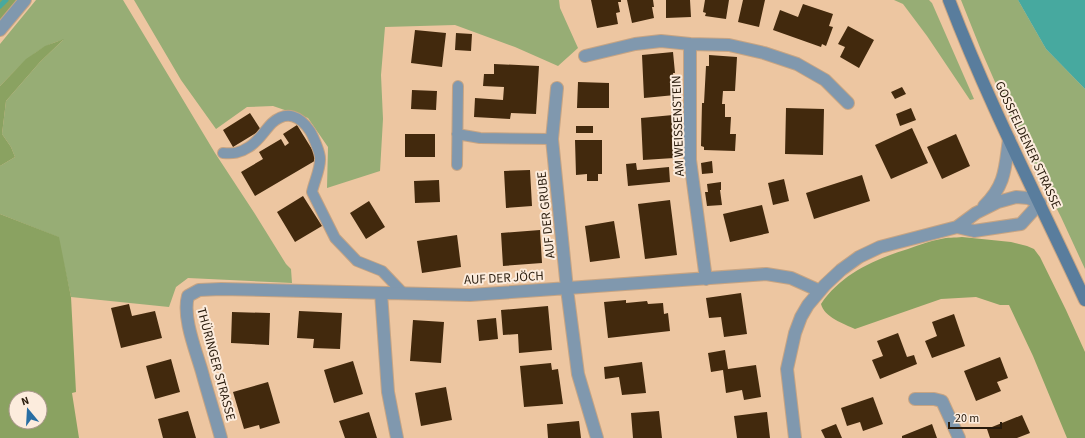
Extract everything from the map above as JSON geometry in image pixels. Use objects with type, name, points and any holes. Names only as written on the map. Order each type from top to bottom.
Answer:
[{"type":"main road","name":"GOSSFELDENER STRASSE","points":[[949,0],[958,24],[1009,139],[1085,300]]},
{"type":"street","points":[[0,30],[25,0]]},
{"type":"street","points":[[585,56],[635,44],[661,41],[690,44],[730,45],[764,53],[797,64],[826,80],[848,103]]},
{"type":"street","name":"AM WEISSENSTEIN","points":[[690,44],[690,160],[706,279]]},
{"type":"street","name":"AUF DER GRUBE","points":[[557,88],[552,139],[567,289],[578,374],[597,438]]},
{"type":"street","points":[[976,214],[995,196],[1004,176],[1009,139]]},
{"type":"street","points":[[795,438],[787,369],[795,333],[801,317],[808,305],[841,270],[859,256],[880,247],[957,227],[976,214],[998,202],[1016,197],[1028,198],[1040,203],[1021,224],[974,231],[957,227]]},
{"type":"street","name":"AUF DER JÖCH","points":[[188,296],[199,290],[207,289],[470,295],[766,274],[791,278],[820,291]]},
{"type":"street","points":[[381,293],[388,392],[397,438]]},
{"type":"street","name":"THÜRINGER STRASSE","points":[[188,296],[186,303],[189,326],[221,438]]},
{"type":"street","points":[[915,399],[934,399],[942,401],[959,438]]},
{"type":"lane","points":[[457,165],[458,86]]},
{"type":"lane","points":[[223,152],[237,153],[250,147],[262,136],[272,123],[281,117],[292,115],[304,123],[312,135],[321,159],[312,192],[335,238],[358,261],[382,271],[403,293]]},
{"type":"lane","points":[[457,134],[480,138],[552,139]]},
{"type":"green space","points":[[0,0],[19,0],[0,25]]},
{"type":"green space","points":[[36,0],[123,0],[215,153],[286,264],[291,269],[292,283],[188,278],[176,287],[169,307],[71,297],[58,237],[0,214],[0,166],[15,157],[11,147],[2,134],[6,101],[40,62],[63,40],[44,47],[36,52],[0,86],[0,44]]},
{"type":"green space","points":[[134,0],[559,0],[560,8],[578,48],[558,66],[515,47],[455,25],[385,27],[381,75],[383,119],[380,171],[327,188],[328,147],[308,118],[273,106],[247,107],[216,129],[181,80]]},
{"type":"green space","points":[[894,0],[929,0],[932,3],[974,99],[970,100],[927,36],[903,4]]},
{"type":"green space","points":[[961,0],[1018,0],[1046,49],[1085,89],[1085,269],[1061,217],[1013,123]]},
{"type":"green space","points":[[64,39],[40,62],[6,101],[2,134],[11,147],[15,157],[0,166],[0,86],[26,59],[45,46]]},
{"type":"green space","points":[[0,214],[59,237],[71,297],[76,392],[72,393],[79,438],[0,438]]},
{"type":"green space","points":[[962,237],[1011,242],[1027,246],[1034,249],[1040,257],[1085,352],[1085,438],[1067,438],[1033,356],[1009,305],[1000,305],[976,297],[941,299],[855,329],[835,320],[823,309],[821,304],[838,284],[871,263],[929,242],[946,238]]},
{"type":"water","points":[[1018,0],[1085,0],[1085,89],[1046,49]]},
{"type":"building","points":[[591,0],[621,0],[621,2],[618,2],[620,12],[616,13],[618,24],[597,28]]},
{"type":"building","points":[[627,0],[653,0],[654,7],[652,7],[654,18],[632,23]]},
{"type":"building","points":[[666,0],[690,0],[691,17],[666,18]]},
{"type":"building","points":[[705,0],[729,0],[726,19],[705,16],[706,13],[703,12]]},
{"type":"building","points":[[743,0],[765,0],[759,27],[738,22]]},
{"type":"building","points":[[803,4],[833,14],[829,26],[833,27],[826,46],[822,44],[821,47],[773,30],[780,10],[798,17]]},
{"type":"building","points":[[848,26],[874,40],[859,68],[840,57],[845,47],[838,44]]},
{"type":"building","points":[[415,30],[446,33],[442,67],[411,63]]},
{"type":"building","points":[[456,33],[472,34],[471,51],[455,50]]},
{"type":"building","points":[[673,52],[675,95],[644,98],[642,55]]},
{"type":"building","points":[[709,55],[737,57],[735,91],[723,91],[722,104],[725,104],[725,117],[731,117],[730,134],[736,134],[735,151],[704,150],[704,147],[701,146],[702,103],[704,103],[706,66],[709,66]]},
{"type":"building","points":[[494,64],[539,66],[536,114],[511,113],[510,119],[474,117],[475,98],[503,100],[504,87],[483,86],[484,74],[494,74]]},
{"type":"building","points":[[578,82],[609,83],[609,108],[577,108]]},
{"type":"building","points":[[902,87],[906,94],[895,99],[891,92]]},
{"type":"building","points":[[412,90],[437,91],[436,110],[411,109]]},
{"type":"building","points":[[786,108],[824,109],[823,155],[785,154]]},
{"type":"building","points":[[911,108],[916,120],[900,126],[896,114]]},
{"type":"building","points":[[250,113],[261,130],[233,147],[223,130]]},
{"type":"building","points":[[673,115],[674,158],[643,160],[641,118]]},
{"type":"building","points":[[297,125],[318,159],[255,196],[241,172],[263,159],[259,152],[281,139],[285,146],[289,143],[283,134]]},
{"type":"building","points":[[576,126],[593,126],[593,133],[576,133]]},
{"type":"building","points":[[912,128],[928,163],[891,179],[875,145]]},
{"type":"building","points":[[405,134],[435,134],[435,157],[405,157]]},
{"type":"building","points":[[956,134],[970,166],[942,179],[927,147]]},
{"type":"building","points":[[575,140],[602,140],[602,174],[598,174],[598,181],[587,181],[587,174],[576,175]]},
{"type":"building","points":[[712,161],[713,173],[702,174],[701,163]]},
{"type":"building","points":[[636,163],[637,170],[669,167],[670,182],[628,186],[626,164]]},
{"type":"building","points":[[530,170],[532,206],[506,208],[504,171]]},
{"type":"building","points":[[862,175],[870,201],[814,219],[806,193]]},
{"type":"building","points":[[784,179],[789,201],[773,205],[768,183]]},
{"type":"building","points":[[439,180],[440,202],[415,203],[414,181]]},
{"type":"building","points":[[721,182],[720,190],[722,205],[707,206],[705,192],[708,192],[707,184]]},
{"type":"building","points":[[303,196],[322,226],[295,242],[277,212]]},
{"type":"building","points":[[670,200],[677,255],[645,259],[638,204]]},
{"type":"building","points":[[369,201],[385,227],[366,239],[350,213]]},
{"type":"building","points":[[762,205],[769,233],[730,242],[723,214]]},
{"type":"building","points":[[614,221],[620,258],[590,262],[585,226]]},
{"type":"building","points":[[540,230],[542,263],[503,266],[501,233]]},
{"type":"building","points":[[457,235],[461,267],[422,273],[417,241]]},
{"type":"building","points":[[741,293],[747,334],[724,337],[721,317],[709,318],[706,298]]},
{"type":"building","points":[[626,300],[626,303],[647,301],[648,304],[663,303],[664,314],[668,313],[670,331],[608,338],[604,302]]},
{"type":"building","points":[[129,304],[132,316],[155,311],[162,338],[121,348],[111,308]]},
{"type":"building","points":[[548,306],[552,350],[519,353],[518,334],[503,335],[501,310]]},
{"type":"building","points":[[299,311],[342,313],[340,349],[313,348],[314,339],[297,338]]},
{"type":"building","points":[[232,312],[270,313],[269,345],[231,343]]},
{"type":"building","points":[[954,314],[965,346],[932,358],[925,341],[937,336],[932,322]]},
{"type":"building","points":[[496,318],[498,339],[479,341],[477,320]]},
{"type":"building","points":[[413,320],[444,322],[441,363],[410,361]]},
{"type":"building","points":[[898,333],[907,357],[914,355],[917,364],[880,379],[872,360],[883,356],[877,341]]},
{"type":"building","points":[[725,350],[728,369],[756,365],[761,397],[744,400],[742,390],[726,393],[723,370],[711,372],[708,353]]},
{"type":"building","points":[[1000,357],[1008,378],[997,382],[1001,391],[976,401],[964,371]]},
{"type":"building","points":[[171,359],[180,392],[155,399],[146,366]]},
{"type":"building","points":[[353,361],[363,394],[334,403],[324,370]]},
{"type":"building","points":[[642,362],[646,393],[622,395],[619,377],[605,379],[604,367]]},
{"type":"building","points":[[551,363],[552,370],[558,369],[563,404],[524,407],[520,366]]},
{"type":"building","points":[[268,382],[280,423],[260,429],[259,425],[244,429],[233,392]]},
{"type":"building","points":[[446,387],[452,420],[421,426],[415,393]]},
{"type":"building","points":[[873,397],[883,424],[863,431],[860,422],[847,426],[841,408]]},
{"type":"building","points":[[188,411],[196,438],[163,438],[158,419]]},
{"type":"building","points":[[659,411],[662,438],[633,438],[631,413]]},
{"type":"building","points":[[369,412],[377,438],[345,438],[339,421]]},
{"type":"building","points":[[767,412],[770,438],[737,438],[734,416]]},
{"type":"building","points":[[1022,415],[1030,433],[1017,438],[990,438],[987,429]]},
{"type":"building","points":[[579,421],[581,438],[548,438],[547,424]]},
{"type":"building","points":[[836,424],[842,438],[825,438],[821,430]]},
{"type":"building","points":[[932,424],[937,438],[902,438],[902,436]]},
{"type":"waterway","points":[[0,6],[6,0]]}]
